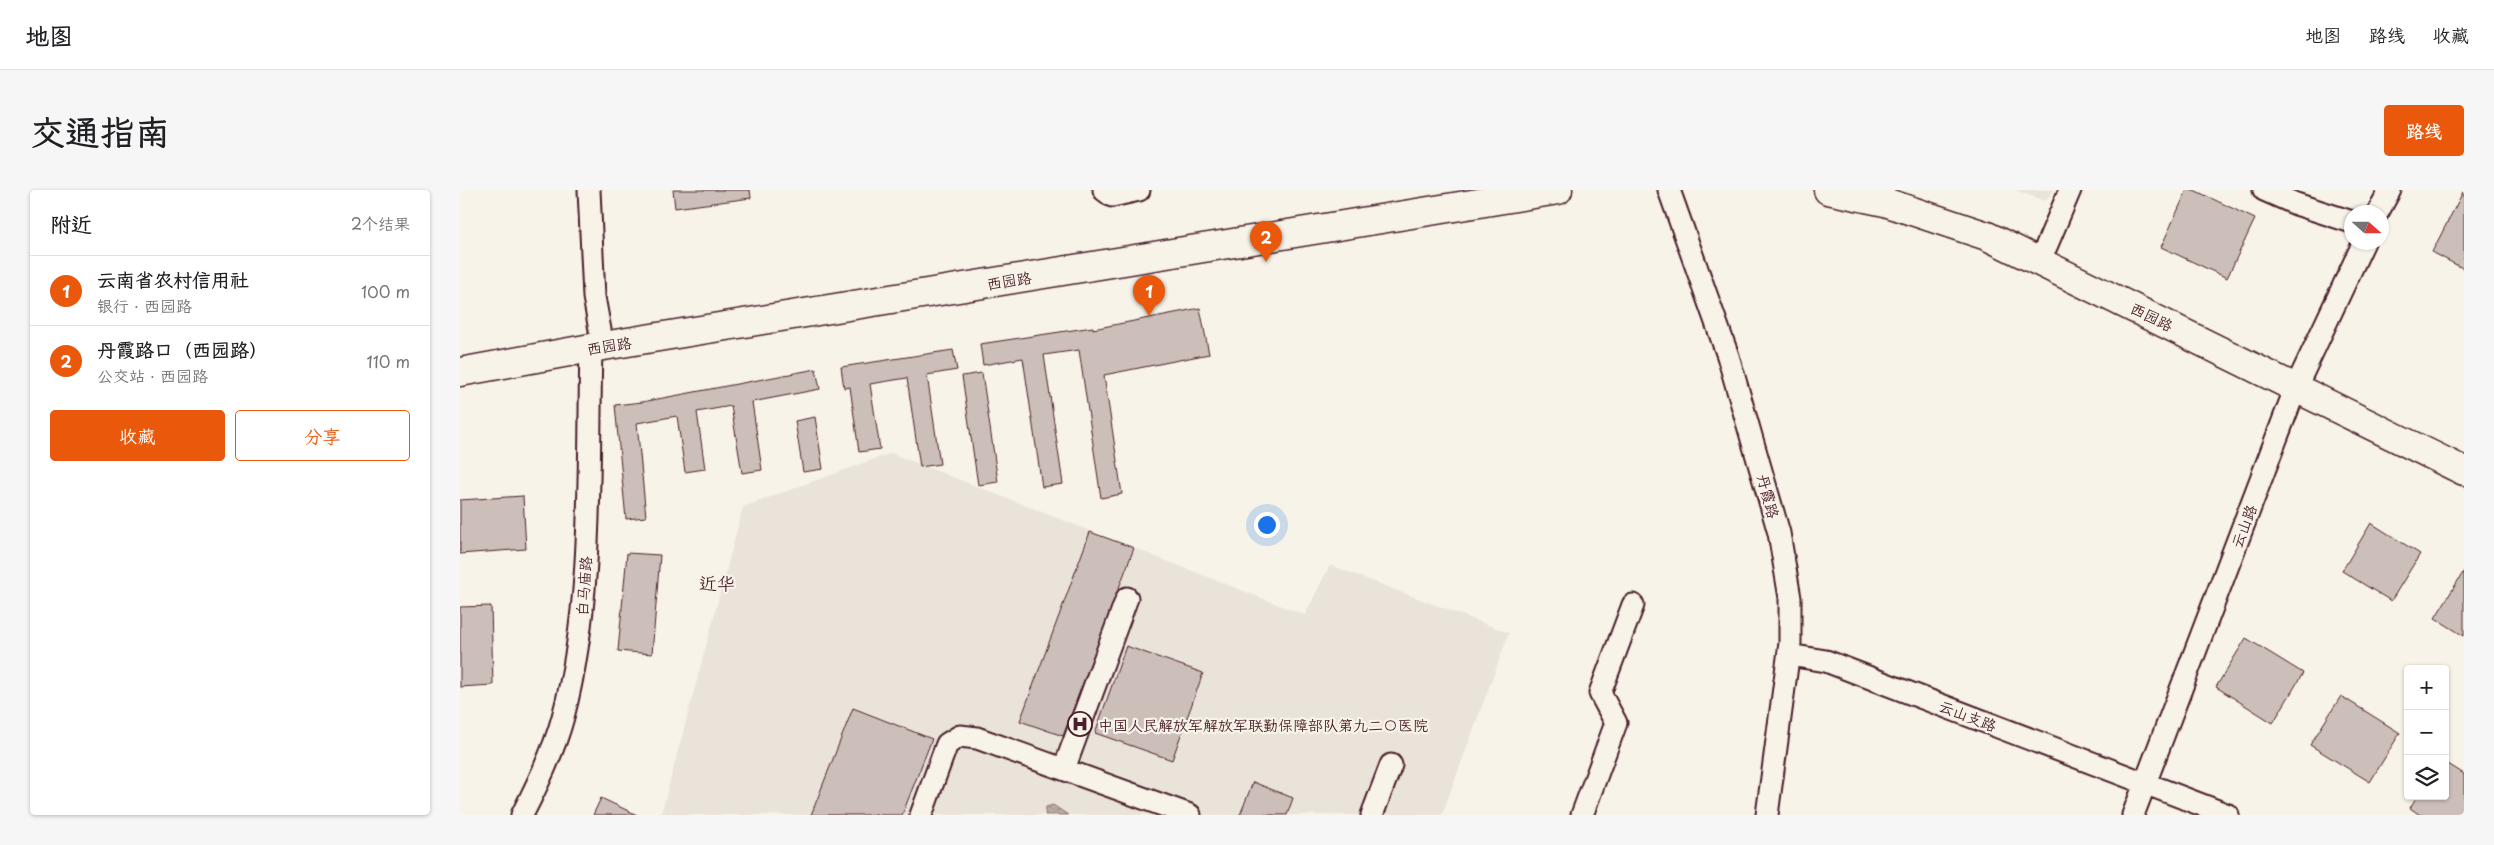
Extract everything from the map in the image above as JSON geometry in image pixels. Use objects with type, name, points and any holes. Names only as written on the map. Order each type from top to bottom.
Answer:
[{"type":"main road","name":"西园路","points":[[460,372],[595,339],[1447,190]]},
{"type":"main road","name":"西园路","points":[[460,356],[595,339],[1558,190]]},
{"type":"main road","name":"西园路","points":[[1828,190],[1885,202],[1987,236],[2299,381],[2464,454]]},
{"type":"main road","name":"西园路","points":[[1897,190],[1992,222],[2046,247],[2464,471]]},
{"type":"street","name":"白马庙路","points":[[522,815],[536,787],[562,718],[578,652],[586,556],[595,339],[589,190]]},
{"type":"street","points":[[1104,190],[1112,196],[1140,190]]},
{"type":"street","name":"丹霞路","points":[[1668,190],[1728,356],[1779,533],[1790,598],[1788,656],[1767,815]]},
{"type":"street","points":[[2046,247],[2070,190]]},
{"type":"street","points":[[2264,190],[2296,204],[2344,219]]},
{"type":"street","points":[[2382,205],[2390,190]]},
{"type":"street","name":"云山路","points":[[2133,815],[2299,381],[2360,250]]},
{"type":"street","points":[[1064,769],[1127,598]]},
{"type":"street","points":[[1582,815],[1616,724],[1600,693],[1633,605]]},
{"type":"street","name":"云山支路","points":[[1788,656],[1826,661],[2228,815]]},
{"type":"street","points":[[921,815],[947,744],[960,736],[977,738],[1190,815]]},
{"type":"street","points":[[1372,815],[1391,765]]},
{"type":"shaded area","points":[[2015,190],[2054,190],[2045,201]]},
{"type":"shaded area","name":"中国人民解放军解放军联勤保障部队第九二〇医院","points":[[891,453],[1305,615],[1330,565],[1509,633],[1442,815],[661,815],[743,507]]},
{"type":"water","points":[[1053,805],[1068,815],[1045,815],[1046,807]]},
{"type":"building","points":[[673,190],[750,190],[751,198],[675,208]]},
{"type":"building","points":[[2187,190],[2194,190],[2255,219],[2227,278],[2161,247]]},
{"type":"building","points":[[2464,190],[2464,269],[2432,252]]},
{"type":"building","points":[[1200,308],[1209,354],[1104,375],[1122,494],[1101,498],[1079,350],[1044,355],[1063,484],[1042,487],[1023,358],[983,365],[980,344],[1093,327],[1093,329]]},
{"type":"building","points":[[953,350],[957,370],[927,375],[940,464],[920,467],[907,378],[870,384],[880,449],[859,452],[850,387],[844,388],[841,367]]},
{"type":"building","points":[[816,369],[820,389],[752,402],[762,470],[742,473],[731,406],[697,412],[705,469],[685,472],[677,416],[637,423],[646,517],[626,519],[615,405],[642,402]]},
{"type":"building","points":[[982,373],[998,482],[978,485],[962,376]]},
{"type":"building","points":[[815,417],[823,469],[803,472],[795,421]]},
{"type":"building","points":[[523,496],[526,549],[460,554],[460,500]]},
{"type":"building","points":[[2371,523],[2420,554],[2391,601],[2342,571]]},
{"type":"building","points":[[1090,532],[1134,548],[1063,736],[1020,721]]},
{"type":"building","points":[[627,553],[660,555],[652,654],[618,651]]},
{"type":"building","points":[[2464,571],[2464,636],[2435,618]]},
{"type":"building","points":[[491,606],[493,685],[460,687],[460,607]]},
{"type":"building","points":[[2246,638],[2303,673],[2273,723],[2216,687]]},
{"type":"building","points":[[1126,646],[1203,673],[1172,760],[1095,733]]},
{"type":"building","points":[[2341,696],[2400,733],[2370,782],[2310,745]]},
{"type":"building","points":[[853,708],[932,739],[902,815],[811,815]]},
{"type":"building","points":[[2449,765],[2464,774],[2464,815],[2420,815],[2410,808],[2415,800],[2449,800]]},
{"type":"building","points":[[1253,782],[1293,798],[1287,815],[1240,815]]},
{"type":"building","points":[[601,798],[637,815],[593,815]]},
{"type":"place","name":"丹霞路口（西园路）","points":[[1266,262]]},
{"type":"place","name":"云南省农村信用社","points":[[1149,316]]},
{"type":"place","name":"中国人民解放军解放军联勤保障部队第九二〇医院","points":[[1080,724]]},
{"type":"district","name":"近华","points":[[717,582]]}]
